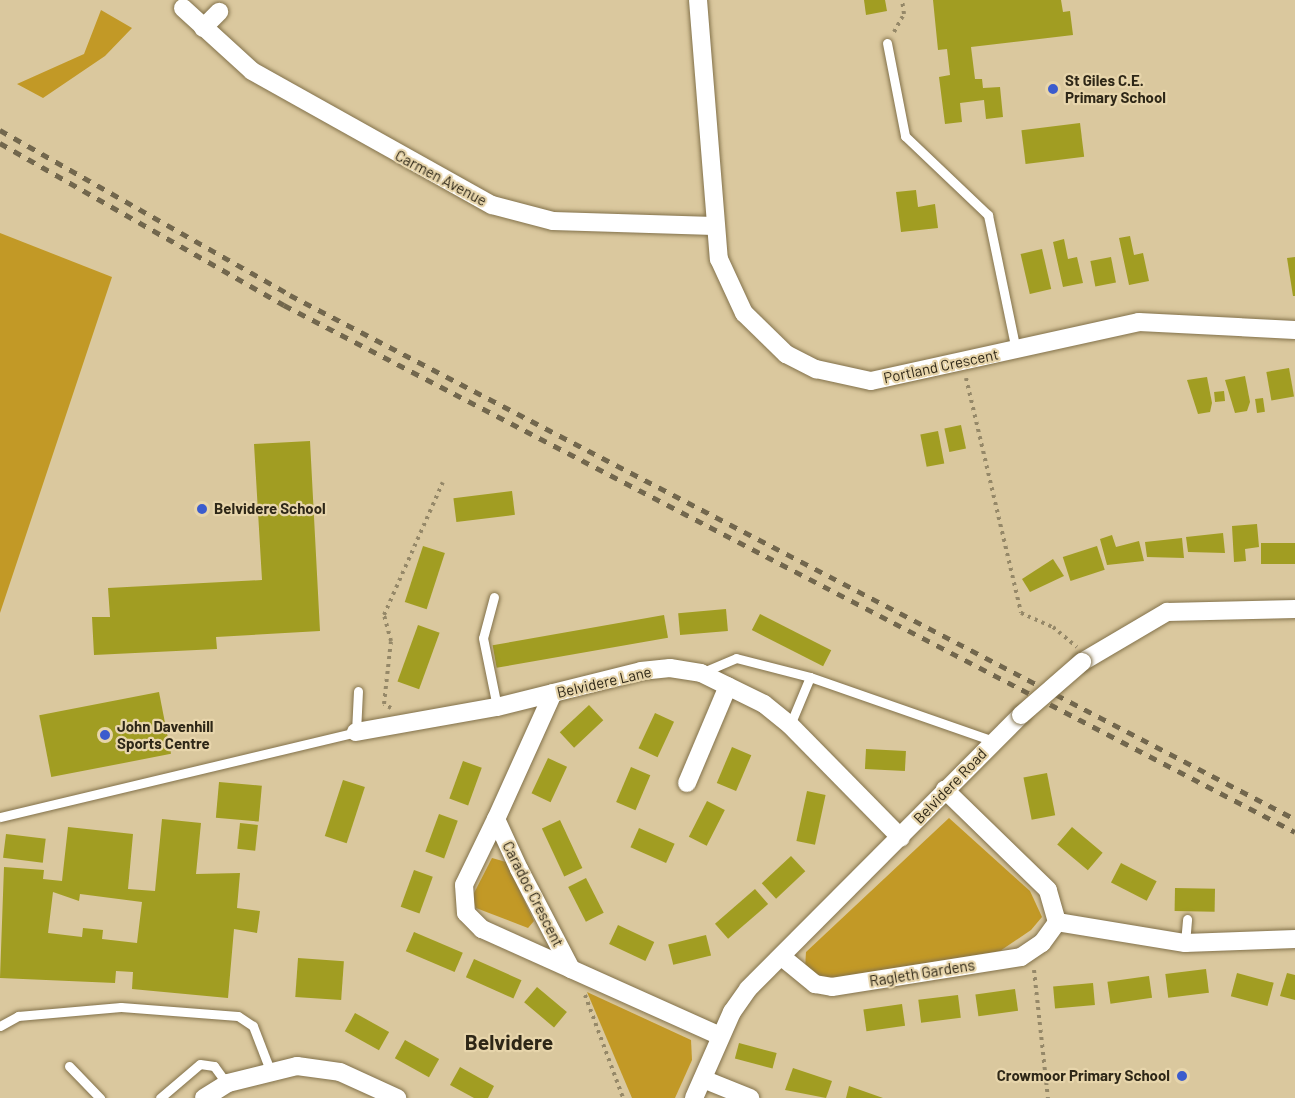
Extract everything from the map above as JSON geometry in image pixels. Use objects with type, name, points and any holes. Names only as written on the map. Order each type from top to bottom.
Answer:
[{"type":"street","name":"Portland Crescent","points":[[698,0],[714,226],[729,287],[744,313],[786,354],[816,369],[871,381],[963,363],[1139,322],[1295,330]]},
{"type":"street","name":"Carmen Avenue","points":[[183,8],[252,71],[492,205],[553,221],[714,226]]},
{"type":"street","points":[[203,28],[219,12]]},
{"type":"street","name":"Belvidere Road","points":[[694,1098],[720,1036],[748,989],[901,838],[994,741],[1086,659],[1167,612],[1295,609]]},
{"type":"street","name":"Belvidere Lane","points":[[356,732],[497,707],[640,672],[670,668],[701,673],[728,686],[790,725],[901,838]]},
{"type":"street","points":[[687,783],[728,686]]},
{"type":"street","name":"Caradoc Crescent","points":[[553,693],[464,885],[466,913],[482,929],[720,1036]]},
{"type":"street","points":[[945,790],[1048,890],[1057,922]]},
{"type":"street","name":"Caradoc Crescent","points":[[496,819],[579,973]]},
{"type":"street","points":[[1057,922],[1185,943],[1295,939]]},
{"type":"street","points":[[1032,952],[1057,922]]},
{"type":"street","name":"Ragleth Gardens","points":[[782,957],[815,984],[832,987],[1032,952]]},
{"type":"street","points":[[204,1098],[227,1084],[270,1070],[297,1066],[340,1072],[397,1098]]},
{"type":"street","points":[[703,1079],[750,1098]]},
{"type":"lane","points":[[887,43],[905,136],[988,215],[1016,350]]},
{"type":"lane","points":[[494,597],[483,638],[497,707]]},
{"type":"lane","points":[[701,673],[736,658],[810,677],[994,741]]},
{"type":"lane","points":[[790,725],[810,677]]},
{"type":"lane","points":[[0,817],[356,732],[358,691]]},
{"type":"lane","points":[[1185,943],[1187,919]]},
{"type":"lane","points":[[0,1026],[18,1016],[121,1008],[238,1017],[253,1026],[270,1070]]},
{"type":"lane","points":[[160,1098],[200,1064],[214,1066],[227,1084]]},
{"type":"lane","points":[[69,1066],[100,1098]]},
{"type":"path","points":[[887,43],[904,14],[902,0]]},
{"type":"path","points":[[963,363],[1021,613],[1053,627],[1086,659]]},
{"type":"path","points":[[398,725],[394,710],[384,704],[391,641],[384,615],[443,482]]},
{"type":"path","points":[[1032,952],[1048,1098]]},
{"type":"path","points":[[579,973],[623,1098]]},
{"type":"shaded area","points":[[101,10],[132,28],[105,56],[43,98],[17,84],[84,54]]},
{"type":"shaded area","points":[[0,233],[112,277],[0,613]]},
{"type":"shaded area","points":[[949,818],[1030,891],[1042,917],[1031,930],[1000,951],[827,980],[805,969],[806,952]]},
{"type":"shaded area","points":[[492,858],[506,862],[534,921],[528,928],[476,908],[472,897]]},
{"type":"shaded area","points":[[587,992],[691,1040],[692,1060],[675,1098],[632,1098]]},
{"type":"building","points":[[864,0],[885,0],[887,11],[866,15]]},
{"type":"building","points":[[933,0],[1061,0],[1063,12],[1070,11],[1073,35],[971,47],[975,79],[982,79],[983,88],[1000,87],[1003,117],[986,119],[984,100],[960,103],[962,122],[945,124],[939,77],[950,75],[947,49],[938,50]]},
{"type":"building","points":[[1080,123],[1084,157],[1026,164],[1021,130]]},
{"type":"building","points":[[916,190],[918,207],[935,204],[938,228],[901,232],[896,192]]},
{"type":"building","points":[[1130,236],[1134,255],[1143,253],[1149,281],[1129,285],[1119,238]]},
{"type":"building","points":[[1064,239],[1068,259],[1077,257],[1083,283],[1063,287],[1053,242]]},
{"type":"building","points":[[1042,249],[1051,289],[1030,294],[1021,254]]},
{"type":"building","points":[[1111,257],[1116,283],[1095,287],[1090,261]]},
{"type":"building","points":[[1295,257],[1295,296],[1293,296],[1287,258]]},
{"type":"building","points":[[1289,368],[1294,397],[1271,401],[1266,372]]},
{"type":"building","points":[[1245,376],[1250,402],[1247,411],[1235,413],[1225,380]]},
{"type":"building","points":[[1207,377],[1212,403],[1210,412],[1198,414],[1187,380]]},
{"type":"building","points":[[1224,391],[1225,401],[1215,402],[1214,392]]},
{"type":"building","points":[[1263,398],[1265,412],[1257,413],[1255,399]]},
{"type":"building","points":[[961,425],[966,448],[949,452],[944,429]]},
{"type":"building","points":[[938,431],[944,463],[927,467],[920,434]]},
{"type":"building","points":[[310,441],[320,631],[216,637],[217,649],[94,655],[92,617],[110,617],[108,588],[262,580],[254,444]]},
{"type":"building","points":[[512,491],[515,515],[456,522],[453,498]]},
{"type":"building","points":[[1257,524],[1259,547],[1245,549],[1246,561],[1234,562],[1232,526]]},
{"type":"building","points":[[1223,533],[1225,553],[1188,552],[1186,537]]},
{"type":"building","points":[[1112,535],[1116,547],[1139,541],[1144,561],[1107,565],[1100,539]]},
{"type":"building","points":[[1182,538],[1184,558],[1147,557],[1145,542]]},
{"type":"building","points":[[1261,543],[1295,543],[1295,564],[1261,564]]},
{"type":"building","points":[[423,546],[445,553],[427,609],[405,602]]},
{"type":"building","points":[[1097,546],[1105,570],[1070,581],[1063,557]]},
{"type":"building","points":[[1053,559],[1064,576],[1030,592],[1022,579]]},
{"type":"building","points":[[726,609],[728,631],[680,635],[678,613]]},
{"type":"building","points":[[760,614],[831,650],[823,666],[752,630]]},
{"type":"building","points":[[664,615],[668,638],[497,668],[493,645]]},
{"type":"building","points":[[418,625],[440,633],[419,689],[397,681]]},
{"type":"building","name":"John Davenhill Sports Centre","points":[[159,692],[171,754],[51,777],[39,715]]},
{"type":"building","points":[[589,705],[603,720],[574,748],[560,732]]},
{"type":"building","points":[[655,713],[674,722],[658,757],[639,748]]},
{"type":"building","points":[[732,747],[751,755],[736,791],[717,783]]},
{"type":"building","points":[[866,749],[906,751],[905,771],[865,769]]},
{"type":"building","points":[[548,758],[567,767],[551,802],[532,793]]},
{"type":"building","points":[[463,761],[482,768],[468,805],[449,799]]},
{"type":"building","points":[[631,767],[650,775],[635,810],[616,802]]},
{"type":"building","points":[[1047,773],[1055,815],[1032,820],[1023,778]]},
{"type":"building","points":[[343,780],[365,787],[347,843],[325,836]]},
{"type":"building","points":[[219,782],[262,786],[259,822],[216,818]]},
{"type":"building","points":[[807,791],[826,795],[815,845],[796,841]]},
{"type":"building","points":[[707,801],[725,810],[707,846],[689,837]]},
{"type":"building","points":[[439,814],[458,821],[444,858],[425,852]]},
{"type":"building","points":[[162,819],[201,823],[196,874],[240,873],[237,908],[260,911],[257,933],[234,929],[228,998],[132,989],[133,972],[116,971],[115,983],[0,978],[4,867],[44,870],[43,879],[62,881],[68,827],[133,834],[128,889],[155,891]],"holes":[[[53,892],[79,901],[80,894],[142,902],[137,943],[102,939],[103,930],[83,928],[82,937],[48,933]]]},
{"type":"building","points":[[560,820],[582,868],[564,876],[542,828]]},
{"type":"building","points":[[240,823],[258,825],[255,851],[237,849]]},
{"type":"building","points":[[1072,827],[1103,853],[1088,870],[1057,845]]},
{"type":"building","points":[[639,828],[675,844],[666,863],[630,847]]},
{"type":"building","points":[[6,834],[46,839],[43,863],[3,858]]},
{"type":"building","points":[[791,856],[805,871],[776,899],[762,883]]},
{"type":"building","points":[[1121,863],[1157,881],[1147,901],[1111,883]]},
{"type":"building","points":[[414,870],[433,877],[419,913],[401,907]]},
{"type":"building","points":[[586,878],[604,913],[586,922],[568,887]]},
{"type":"building","points":[[1175,888],[1215,889],[1215,912],[1175,911]]},
{"type":"building","points":[[755,889],[768,904],[728,939],[715,924]]},
{"type":"building","points":[[618,925],[654,942],[645,961],[609,944]]},
{"type":"building","points":[[414,932],[463,953],[455,972],[406,951]]},
{"type":"building","points":[[706,935],[711,955],[673,965],[668,944]]},
{"type":"building","points":[[298,958],[344,961],[341,1000],[295,997]]},
{"type":"building","points":[[474,959],[522,980],[513,998],[466,977]]},
{"type":"building","points":[[1206,969],[1209,993],[1168,998],[1165,974]]},
{"type":"building","points":[[1237,973],[1274,983],[1267,1006],[1231,996]]},
{"type":"building","points":[[1287,973],[1295,975],[1295,1000],[1280,996]]},
{"type":"building","points":[[1149,976],[1152,998],[1110,1004],[1107,982]]},
{"type":"building","points":[[1093,983],[1095,1005],[1055,1008],[1053,986]]},
{"type":"building","points":[[537,987],[567,1012],[554,1027],[524,1002]]},
{"type":"building","points":[[1015,989],[1018,1011],[978,1016],[975,995]]},
{"type":"building","points":[[958,995],[961,1018],[921,1023],[918,1000]]},
{"type":"building","points":[[902,1004],[905,1026],[866,1031],[863,1009]]},
{"type":"building","points":[[355,1013],[389,1032],[379,1050],[345,1031]]},
{"type":"building","points":[[405,1040],[439,1059],[429,1077],[395,1058]]},
{"type":"building","points":[[739,1043],[777,1053],[773,1069],[735,1058]]},
{"type":"building","points":[[460,1067],[494,1086],[488,1098],[474,1098],[450,1085]]},
{"type":"building","points":[[793,1068],[832,1081],[826,1098],[785,1090]]},
{"type":"building","points":[[849,1086],[883,1098],[846,1098]]},
{"type":"railway","points":[[0,130],[290,295],[1295,819]]},
{"type":"railway","points":[[0,143],[284,305],[1295,832]]},
{"type":"place","name":"St Giles C.E. Primary School","points":[[1053,89]]},
{"type":"place","name":"Belvidere School","points":[[202,509]]},
{"type":"place","name":"John Davenhill Sports Centre","points":[[105,735]]},
{"type":"place","name":"Crowmoor Primary School","points":[[1182,1076]]},
{"type":"district","name":"Belvidere","points":[[509,1042]]}]
